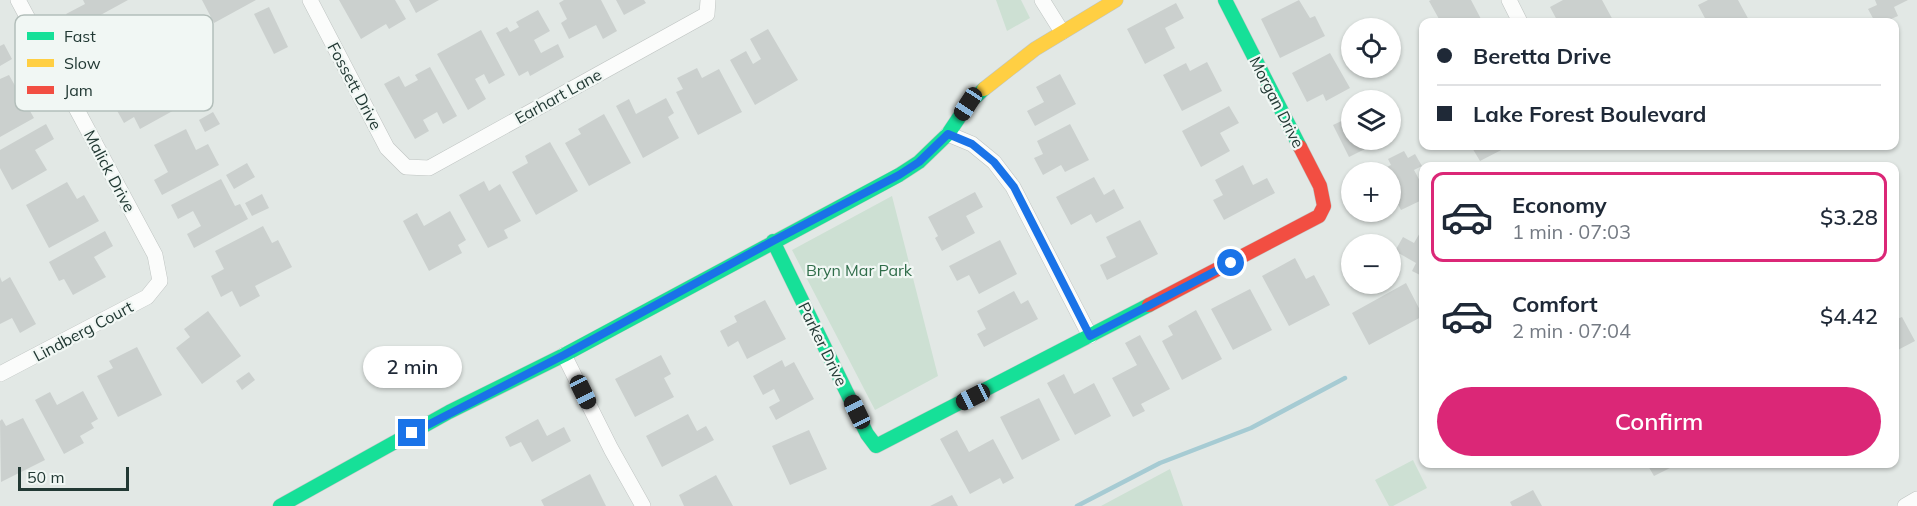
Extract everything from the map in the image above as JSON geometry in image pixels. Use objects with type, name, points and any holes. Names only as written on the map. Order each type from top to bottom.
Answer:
[{"type":"street","name":"Malick Drive","points":[[18,0],[26,15]]},
{"type":"street","name":"Fossett Drive","points":[[310,0],[387,148],[406,167]]},
{"type":"street","points":[[1042,0],[1062,32]]},
{"type":"street","points":[[280,506],[449,412],[564,355],[899,175],[919,162],[948,134],[968,104],[994,80],[1035,49],[1116,0]]},
{"type":"street","name":"Morgan Drive","points":[[1090,336],[1311,221],[1319,216],[1324,206],[1320,186],[1225,0]]},
{"type":"street","points":[[1509,0],[1518,18]]},
{"type":"street","name":"Earhart Lane","points":[[406,167],[429,168],[707,7]]},
{"type":"street","name":"Malick Drive","points":[[78,111],[155,255],[160,281]]},
{"type":"street","points":[[948,134],[972,144],[994,162],[1014,187],[1090,336]]},
{"type":"street","name":"Parker Drive","points":[[773,241],[867,434],[876,446],[1090,336]]},
{"type":"street","name":"Lindberg Court","points":[[0,375],[147,297],[160,281]]},
{"type":"street","points":[[564,355],[610,449],[643,506]]},
{"type":"street","points":[[1905,506],[1917,499]]},
{"type":"green space","points":[[996,0],[1021,0],[1030,18],[1007,31]]},
{"type":"green space","name":"Bryn Mar Park","points":[[892,196],[938,376],[875,410],[792,250]]},
{"type":"green space","points":[[1413,460],[1427,488],[1389,506],[1375,480]]},
{"type":"green space","points":[[1170,469],[1183,506],[1101,506]]},
{"type":"building","points":[[83,0],[128,0],[101,15],[66,14],[85,4]]},
{"type":"building","points":[[202,0],[256,0],[214,23],[213,15],[210,15]]},
{"type":"building","points":[[339,0],[395,0],[406,19],[389,29],[386,24],[361,39]]},
{"type":"building","points":[[409,0],[439,0],[416,13]]},
{"type":"building","points":[[564,0],[601,0],[617,31],[603,39],[596,25],[569,39],[561,23],[567,19],[559,3]]},
{"type":"building","points":[[616,0],[644,0],[646,3],[624,15]]},
{"type":"building","points":[[1299,0],[1310,18],[1315,16],[1325,36],[1280,58],[1261,19]]},
{"type":"building","points":[[1471,0],[1480,18],[1438,18],[1429,1]]},
{"type":"building","points":[[1563,0],[1602,0],[1612,18],[1556,18],[1550,7]]},
{"type":"building","points":[[1708,0],[1738,0],[1748,18],[1705,18],[1698,5]]},
{"type":"building","points":[[1875,0],[1908,0],[1894,7],[1898,16],[1893,18],[1873,18],[1868,9],[1877,5]]},
{"type":"building","points":[[1176,3],[1184,18],[1165,28],[1175,48],[1145,64],[1127,29]]},
{"type":"building","points":[[269,7],[288,47],[274,54],[254,14]]},
{"type":"building","points":[[538,10],[550,31],[534,40],[541,53],[558,44],[564,57],[530,76],[528,71],[519,76],[496,33],[507,27],[510,32],[519,27],[516,22]]},
{"type":"building","points":[[768,29],[798,80],[755,105],[730,60],[746,51],[753,64],[761,59],[750,39]]},
{"type":"building","points":[[481,30],[505,75],[489,84],[484,74],[475,79],[486,99],[468,110],[437,54]]},
{"type":"building","points":[[4,44],[12,59],[0,66],[0,46]]},
{"type":"building","points":[[1330,53],[1341,72],[1341,78],[1344,78],[1350,88],[1341,90],[1341,93],[1326,101],[1323,94],[1307,102],[1292,73]]},
{"type":"building","points":[[1207,62],[1222,91],[1182,111],[1163,75],[1186,63],[1190,71]]},
{"type":"building","points":[[430,67],[457,116],[443,124],[437,112],[423,120],[429,131],[415,139],[384,84],[399,76],[405,87],[418,80],[415,75]]},
{"type":"building","points":[[697,68],[702,78],[719,69],[742,112],[698,135],[676,92],[683,89],[677,78]]},
{"type":"building","points":[[1060,74],[1076,104],[1035,126],[1027,111],[1044,102],[1036,87]]},
{"type":"building","points":[[9,75],[15,86],[15,111],[30,111],[34,118],[0,137],[0,79]]},
{"type":"building","points":[[666,98],[674,113],[668,117],[679,138],[643,158],[616,106],[629,99],[636,114]]},
{"type":"building","points":[[1229,106],[1239,123],[1220,133],[1230,151],[1201,167],[1182,131]]},
{"type":"building","points":[[117,111],[173,111],[140,129],[134,117],[124,123]]},
{"type":"building","points":[[213,112],[220,124],[205,132],[199,120]]},
{"type":"building","points":[[604,114],[631,163],[589,186],[565,143],[581,134],[578,129]]},
{"type":"building","points":[[1341,121],[1341,141],[1333,125]]},
{"type":"building","points":[[46,124],[54,139],[35,150],[47,170],[12,190],[0,168],[0,150]]},
{"type":"building","points":[[1070,124],[1089,160],[1065,172],[1061,165],[1043,175],[1034,158],[1043,154],[1037,141]]},
{"type":"building","points":[[186,129],[196,150],[208,144],[219,165],[162,195],[154,180],[168,172],[154,145]]},
{"type":"building","points":[[550,142],[578,191],[536,215],[512,172],[528,163],[525,156]]},
{"type":"building","points":[[1346,150],[1363,150],[1349,157]]},
{"type":"building","points":[[1473,150],[1501,150],[1480,161]]},
{"type":"building","points":[[1404,151],[1408,158],[1415,154],[1420,162],[1419,168],[1414,170],[1419,179],[1419,201],[1401,210],[1401,162],[1390,162],[1388,159]]},
{"type":"building","points":[[247,163],[255,177],[234,189],[226,175]]},
{"type":"building","points":[[1243,165],[1253,185],[1267,178],[1275,193],[1224,220],[1213,200],[1223,195],[1215,180]]},
{"type":"building","points":[[1094,177],[1104,195],[1114,189],[1124,208],[1096,223],[1091,214],[1071,225],[1056,197]]},
{"type":"building","points":[[221,179],[235,206],[240,204],[248,219],[194,248],[187,234],[201,226],[193,211],[178,219],[171,205]]},
{"type":"building","points":[[484,181],[489,191],[500,184],[521,221],[504,230],[508,238],[488,248],[459,195]]},
{"type":"building","points":[[67,182],[77,199],[84,195],[99,221],[49,248],[26,205]]},
{"type":"building","points":[[975,192],[983,207],[966,216],[975,233],[942,251],[935,238],[938,236],[928,217]]},
{"type":"building","points":[[262,194],[269,208],[252,216],[245,203]]},
{"type":"building","points":[[450,211],[466,240],[458,245],[462,253],[429,271],[403,221],[417,213],[424,226]]},
{"type":"building","points":[[1140,220],[1158,254],[1107,280],[1100,265],[1116,257],[1106,237]]},
{"type":"building","points":[[263,226],[272,243],[278,240],[292,267],[255,286],[260,296],[240,307],[232,291],[221,297],[211,276],[224,269],[215,251]]},
{"type":"building","points":[[105,231],[113,246],[94,257],[106,277],[73,295],[64,279],[59,281],[49,262]]},
{"type":"building","points":[[1419,234],[1419,274],[1412,271],[1416,263],[1401,254],[1403,237],[1414,243]]},
{"type":"building","points":[[1000,240],[1017,274],[979,294],[969,275],[957,281],[949,266]]},
{"type":"building","points":[[1295,258],[1306,279],[1314,275],[1330,305],[1289,326],[1262,276]]},
{"type":"building","points":[[0,277],[2,282],[10,277],[36,324],[20,333],[12,318],[0,324]]},
{"type":"building","points":[[1406,283],[1419,308],[1419,318],[1369,345],[1352,313],[1386,294],[1401,294],[1401,286]]},
{"type":"building","points":[[1250,289],[1272,330],[1233,350],[1211,309]]},
{"type":"building","points":[[1014,291],[1021,304],[1028,300],[1038,319],[984,347],[977,334],[986,329],[977,311]]},
{"type":"building","points":[[765,300],[786,339],[747,359],[738,341],[728,347],[720,331],[737,322],[734,316]]},
{"type":"building","points":[[1196,310],[1222,359],[1182,380],[1162,341],[1173,335],[1168,326]]},
{"type":"building","points":[[208,311],[241,356],[202,384],[176,348],[190,337],[184,329]]},
{"type":"building","points":[[1902,317],[1915,341],[1899,349],[1899,318]]},
{"type":"building","points":[[1140,335],[1170,389],[1141,404],[1145,411],[1133,417],[1112,378],[1137,365],[1125,343]]},
{"type":"building","points":[[137,347],[162,395],[118,417],[97,376],[113,368],[109,361]]},
{"type":"building","points":[[661,355],[671,374],[664,378],[674,397],[635,417],[615,379]]},
{"type":"building","points":[[782,360],[785,367],[794,362],[814,399],[776,420],[769,407],[780,401],[774,389],[763,395],[753,376]]},
{"type":"building","points":[[249,372],[255,380],[242,390],[236,381]]},
{"type":"building","points":[[1064,374],[1074,394],[1094,383],[1111,416],[1075,435],[1047,383]]},
{"type":"building","points":[[83,391],[98,419],[91,423],[94,428],[80,436],[84,443],[64,454],[35,400],[50,392],[57,405]]},
{"type":"building","points":[[1039,398],[1060,440],[1022,460],[1000,417]]},
{"type":"building","points":[[688,414],[697,431],[706,426],[714,440],[662,467],[646,436]]},
{"type":"building","points":[[23,418],[45,460],[1,482],[0,421],[2,419],[6,426]]},
{"type":"building","points":[[538,419],[547,436],[564,427],[571,441],[532,462],[521,442],[510,447],[505,437]]},
{"type":"building","points":[[809,430],[827,469],[790,485],[772,446]]},
{"type":"building","points":[[957,430],[969,452],[993,439],[1014,478],[1003,484],[1000,478],[970,494],[940,439]]},
{"type":"building","points":[[1649,468],[1670,468],[1654,476]]},
{"type":"building","points":[[590,474],[606,506],[544,506],[541,500]]},
{"type":"building","points":[[716,475],[733,506],[684,506],[679,495]]},
{"type":"building","points":[[1533,490],[1542,506],[1512,506],[1510,502]]},
{"type":"building","points":[[952,495],[958,506],[930,506]]},
{"type":"waterway","points":[[1077,506],[1160,463],[1251,428],[1345,378]]},
{"type":"traffic: fast","points":[[1225,0],[1300,147]]},
{"type":"traffic: fast","points":[[280,506],[449,412],[564,355],[899,175],[919,162],[948,134],[968,104],[984,89]]},
{"type":"traffic: fast","points":[[773,241],[867,434],[876,446],[1149,305]]},
{"type":"traffic: slow","points":[[984,89],[1035,49],[1116,0]]},
{"type":"traffic: jam","points":[[1149,305],[1319,216],[1324,206],[1320,186],[1300,147]]},
{"type":"route","points":[[412,433],[564,355],[899,175],[919,162],[948,134],[972,144],[994,162],[1014,187],[1090,336],[1231,263]]}]
